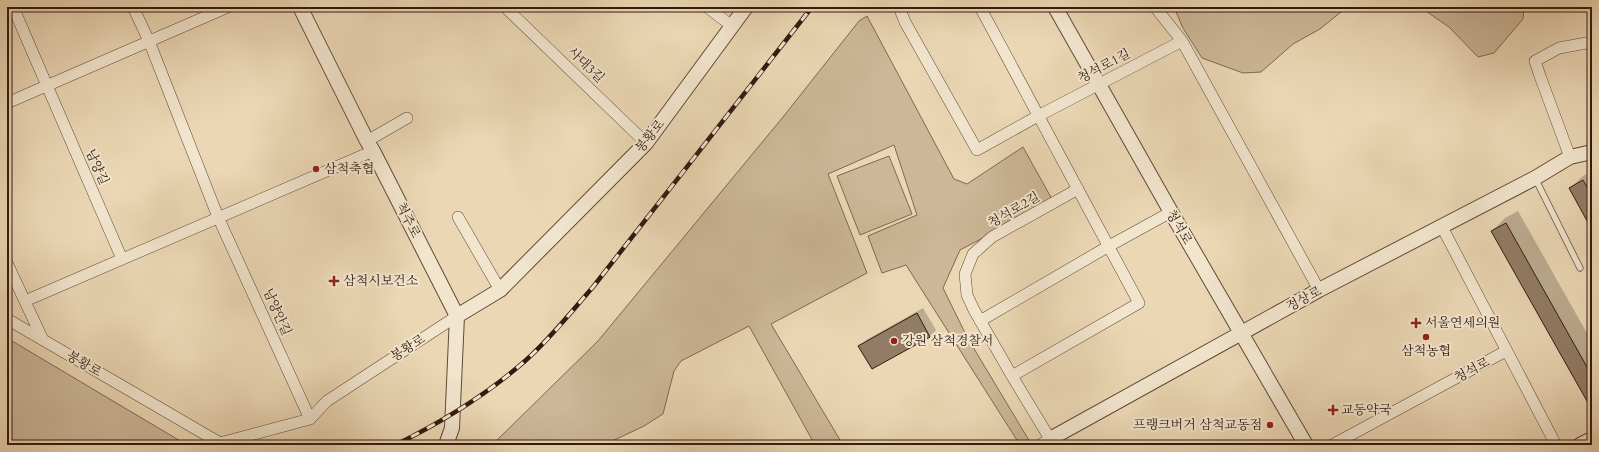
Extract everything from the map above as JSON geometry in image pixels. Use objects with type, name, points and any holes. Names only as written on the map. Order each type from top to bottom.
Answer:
[{"type":"street","name":"남양길","points":[[13,7],[122,259]]},
{"type":"street","name":"남양안길","points":[[133,7],[149,41],[218,217],[310,419]]},
{"type":"street","points":[[7,103],[228,7]]},
{"type":"street","name":"척주로","points":[[300,7],[457,316],[452,428],[446,445]]},
{"type":"street","name":"사대3길","points":[[505,7],[646,143]]},
{"type":"street","points":[[707,7],[732,26]]},
{"type":"street","name":"봉황로","points":[[7,319],[220,443],[310,419],[327,401],[457,316],[500,290],[646,143],[746,7]]},
{"type":"street","points":[[899,7],[905,22],[977,150],[1038,116]]},
{"type":"street","points":[[980,7],[1139,303],[1012,376]]},
{"type":"street","name":"청석로","points":[[1055,7],[1171,212],[1306,445]]},
{"type":"street","points":[[1155,7],[1182,41],[1319,290]]},
{"type":"street","name":"청석로1길","points":[[1038,116],[1182,41]]},
{"type":"street","points":[[1570,157],[1535,61],[1559,48],[1592,42]]},
{"type":"street","points":[[25,301],[218,217],[370,146],[407,118]]},
{"type":"street","name":"정상로","points":[[1045,442],[1319,290],[1442,227],[1570,157],[1592,152]]},
{"type":"street","name":"청석로2길","points":[[1045,442],[1012,376],[980,321],[967,294],[965,274],[973,254],[992,237],[1078,190]]},
{"type":"street","points":[[980,321],[1108,246],[1171,212]]},
{"type":"street","points":[[458,217],[500,290]]},
{"type":"street","points":[[1442,227],[1506,352],[1556,445]]},
{"type":"street","points":[[7,263],[43,340]]},
{"type":"street","name":"청석로","points":[[1332,445],[1506,352]]},
{"type":"street","points":[[1580,445],[1592,439]]},
{"type":"lane","points":[[1534,178],[1580,268]]},
{"type":"shaded area","points":[[1174,7],[1352,7],[1341,12],[1320,29],[1293,44],[1261,72],[1243,73],[1202,58],[1183,28]]},
{"type":"shaded area","points":[[1420,7],[1524,7],[1523,19],[1494,53],[1478,57],[1449,27]]},
{"type":"shaded area","points":[[867,16],[954,179],[967,184],[1023,147],[1053,201],[960,250],[943,288],[967,337],[1030,442],[1026,445],[1020,445],[906,265],[882,273],[868,236],[917,215],[894,145],[828,174],[867,273],[771,324],[843,445],[815,445],[749,326],[681,361],[674,371],[663,414],[644,426],[604,445],[492,445],[598,341],[783,117],[859,21]]},
{"type":"shaded area","points":[[889,156],[912,214],[860,235],[837,176]]},
{"type":"shaded area","points":[[7,338],[187,445],[7,445]]},
{"type":"building","points":[[1583,180],[1592,196],[1592,230],[1569,188]]},
{"type":"building","points":[[1506,223],[1592,376],[1592,410],[1491,231]]},
{"type":"building","name":"강원 삼척경찰서","points":[[917,313],[930,337],[872,369],[858,346]]},
{"type":"railway","points":[[395,445],[430,427],[463,407],[495,385],[525,361],[543,344],[593,287],[812,7]]},
{"type":"place","name":"삼척축협","points":[[316,169]]},
{"type":"place","name":"삼척시보건소","points":[[334,281]]},
{"type":"place","name":"서울연세의원","points":[[1416,323]]},
{"type":"place","name":"삼척농협","points":[[1426,337]]},
{"type":"place","name":"강원 삼척경찰서","points":[[894,341]]},
{"type":"place","name":"교동약국","points":[[1333,410]]},
{"type":"place","name":"프랭크버거 삼척교동점","points":[[1270,425]]}]
